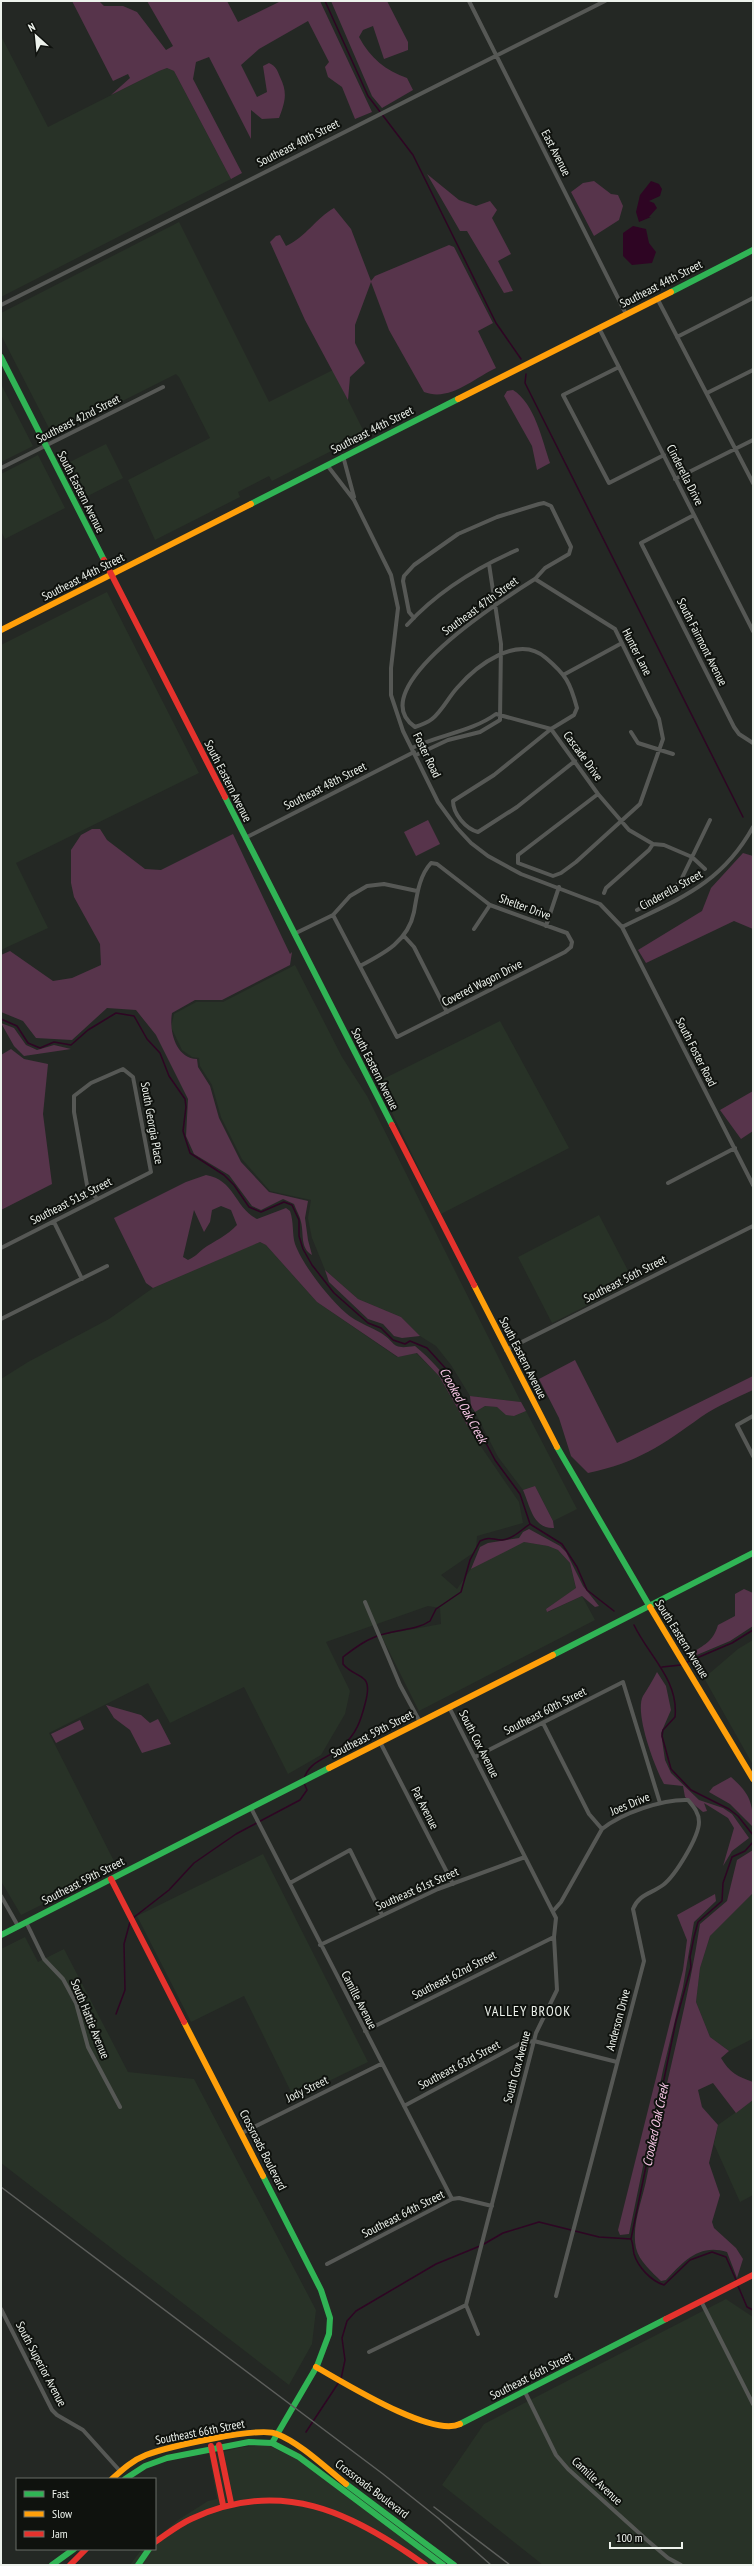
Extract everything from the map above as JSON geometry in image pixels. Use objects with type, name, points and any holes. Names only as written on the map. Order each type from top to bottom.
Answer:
[{"type":"main road","name":"Southeast 44th Street","points":[[1,630],[111,576],[343,456],[753,250]]},
{"type":"main road","name":"South Eastern Avenue","points":[[1,357],[111,576],[549,1433],[649,1606],[753,1779]]},
{"type":"main road","name":"Southeast 59th Street","points":[[1,1935],[753,1553]]},
{"type":"main road","name":"Crossroads Boulevard","points":[[110,1879],[242,2133],[319,2286],[328,2309],[330,2319],[328,2340],[316,2367],[272,2443],[299,2457],[443,2565]]},
{"type":"main road","name":"Southeast 66th Street","points":[[316,2367],[416,2419],[444,2428],[466,2422],[753,2275]]},
{"type":"main road","name":"Southeast 66th Street","points":[[113,2478],[120,2471],[146,2455],[210,2440],[255,2432],[276,2434]]},
{"type":"main road","name":"Crossroads Boulevard","points":[[276,2434],[287,2438],[454,2565]]},
{"type":"main road","points":[[218,2439],[231,2503]]},
{"type":"main road","points":[[210,2440],[223,2505]]},
{"type":"main road","name":"Southeast 66th Street","points":[[126,2478],[135,2470],[156,2460],[249,2442],[272,2443]]},
{"type":"main road","points":[[156,2541],[181,2522],[201,2512],[223,2505],[257,2499],[290,2500],[318,2507],[376,2530],[425,2565]]},
{"type":"main road","points":[[52,2565],[73,2550]]},
{"type":"main road","points":[[70,2565],[85,2550]]},
{"type":"main road","points":[[138,2565],[148,2550]]},
{"type":"street","name":"East Avenue","points":[[469,1],[626,314]]},
{"type":"street","name":"Southeast 40th Street","points":[[1,305],[605,1]]},
{"type":"street","points":[[657,298],[753,483]]},
{"type":"street","points":[[677,338],[753,298]]},
{"type":"street","name":"Cinderella Drive","points":[[598,328],[753,631]]},
{"type":"street","points":[[619,367],[564,395],[609,483],[664,455]]},
{"type":"street","points":[[707,393],[753,370]]},
{"type":"street","name":"Southeast 42nd Street","points":[[1,468],[163,387]]},
{"type":"street","points":[[675,479],[753,440]]},
{"type":"street","name":"Foster Road","points":[[343,456],[354,500]]},
{"type":"street","name":"Foster Road","points":[[327,465],[354,500],[391,575],[398,608],[391,668],[391,695],[403,731],[438,802],[471,843],[505,867],[600,904],[622,927]]},
{"type":"street","name":"Southeast 47th Street","points":[[414,618],[410,612],[403,580],[408,570],[455,536],[475,525],[539,504],[548,504],[554,510],[571,547],[571,552],[545,568],[535,578],[496,604],[451,638],[406,687],[402,698],[403,710],[410,724],[415,727],[431,720],[467,678],[500,655]]},
{"type":"street","name":"South Fairmont Avenue","points":[[694,515],[641,543],[734,727],[742,736],[753,743]]},
{"type":"street","points":[[407,625],[448,589],[489,564],[517,550]]},
{"type":"street","points":[[489,564],[501,644],[500,715]]},
{"type":"street","name":"Hunter Lane","points":[[535,578],[556,594],[611,625],[622,643],[659,719],[663,739],[640,804],[621,823],[576,862],[557,875],[549,875],[522,865],[517,860],[518,855],[598,794]]},
{"type":"street","points":[[565,674],[622,643]]},
{"type":"street","points":[[500,655],[510,650],[530,648],[539,652],[565,674],[577,708],[574,715],[551,729],[494,775],[453,801],[456,812],[467,826],[478,832],[517,807],[575,761]]},
{"type":"street","name":"Southeast 48th Street","points":[[245,838],[414,752],[444,734],[476,726],[496,714],[500,715],[500,720],[480,732],[448,740],[414,752]]},
{"type":"street","name":"Cascade Drive","points":[[500,715],[551,729],[621,823],[653,844],[664,845],[692,857],[705,869]]},
{"type":"street","points":[[631,732],[638,743],[673,754]]},
{"type":"street","points":[[637,910],[669,894],[675,888],[710,820]]},
{"type":"street","name":"Cinderella Street","points":[[622,927],[694,891],[714,878],[730,861],[753,827]]},
{"type":"street","points":[[604,893],[606,888],[649,850],[653,844]]},
{"type":"street","name":"Shelter Drive","points":[[417,891],[431,863],[437,864],[490,905],[568,934],[572,942]]},
{"type":"street","points":[[294,934],[333,915],[350,896],[374,884],[417,891],[411,922],[404,936],[393,947],[360,966],[333,915]]},
{"type":"street","points":[[546,926],[559,887]]},
{"type":"street","points":[[474,929],[490,905]]},
{"type":"street","name":"South Foster Road","points":[[622,927],[753,1185]]},
{"type":"street","points":[[404,936],[414,947],[447,1012]]},
{"type":"street","name":"Covered Wagon Drive","points":[[360,966],[397,1037],[565,952],[571,947],[572,942]]},
{"type":"street","name":"South Georgia Place","points":[[97,1199],[87,1185],[74,1096],[91,1083],[123,1069],[133,1077],[151,1172]]},
{"type":"street","points":[[668,1183],[735,1148]]},
{"type":"street","name":"Southeast 51st Street","points":[[1,1248],[151,1172]]},
{"type":"street","points":[[54,1222],[82,1279]]},
{"type":"street","name":"Southeast 56th Street","points":[[506,1350],[753,1226]]},
{"type":"street","points":[[1,1319],[106,1266]]},
{"type":"street","points":[[753,1416],[737,1425],[753,1456]]},
{"type":"street","points":[[365,1602],[400,1685],[420,1722]]},
{"type":"street","name":"Southeast 60th Street","points":[[475,1757],[623,1682]]},
{"type":"street","name":"Joes Drive","points":[[554,1910],[561,1902],[602,1829],[611,1822],[660,1803],[623,1682]]},
{"type":"street","name":"South Cox Avenue","points":[[449,1707],[525,1857],[554,1910],[556,1918],[554,1937],[557,1990],[541,2020],[534,2041],[466,2304]]},
{"type":"street","points":[[543,1723],[589,1814],[602,1829]]},
{"type":"street","name":"Pat Avenue","points":[[380,1742],[453,1884]]},
{"type":"street","name":"Anderson Drive","points":[[556,2296],[644,1961],[633,1909],[637,1901],[643,1895],[659,1887],[670,1878],[696,1835],[699,1823],[698,1815],[688,1800],[668,1800],[660,1803]]},
{"type":"street","name":"Camille Avenue","points":[[251,1808],[364,2031],[452,2199]]},
{"type":"street","points":[[290,1883],[350,1850],[382,1915]]},
{"type":"street","name":"Southeast 61st Street","points":[[320,1945],[382,1915],[453,1884],[525,1857]]},
{"type":"street","points":[[1,1896],[18,1926]]},
{"type":"street","name":"South Hattie Avenue","points":[[26,1922],[44,1959],[66,1985],[76,2003],[88,2047],[120,2107]]},
{"type":"street","name":"Southeast 62nd Street","points":[[364,2031],[554,1937]]},
{"type":"street","name":"Southeast 63rd Street","points":[[404,2106],[521,2043],[534,2041],[617,2062]]},
{"type":"street","name":"Jody Street","points":[[242,2133],[381,2064]]},
{"type":"street","name":"Southeast 64th Street","points":[[327,2264],[452,2199],[459,2198],[492,2206]]},
{"type":"street","points":[[701,2301],[753,2404]]},
{"type":"street","points":[[369,2352],[466,2304],[478,2334]]},
{"type":"street","name":"South Superior Avenue","points":[[1,2310],[52,2410],[57,2415],[83,2430],[120,2471]]},
{"type":"street","name":"Camille Avenue","points":[[525,2392],[556,2455],[568,2469],[652,2545],[680,2565]]},
{"type":"shaded area","points":[[72,1],[99,1],[104,6],[123,6],[137,12],[166,50],[173,46],[147,1],[227,1],[238,22],[281,1],[320,1],[372,112],[355,119],[342,87],[328,77],[325,67],[329,62],[308,21],[259,49],[241,65],[257,97],[267,92],[263,66],[269,63],[277,70],[285,93],[279,118],[262,119],[251,110],[251,139],[209,57],[196,62],[193,79],[242,173],[231,179],[174,71],[167,68],[159,71],[111,95],[130,78],[128,74],[113,81]]},
{"type":"shaded area","points":[[331,1],[387,1],[408,42],[408,50],[384,59],[373,26],[363,30],[359,37],[363,45],[379,63],[392,72],[407,78],[413,90],[382,108],[372,96]]},
{"type":"shaded area","points":[[1,36],[48,127],[159,71],[167,68],[174,71],[231,179],[1,297]]},
{"type":"shaded area","points":[[427,174],[459,200],[476,206],[490,201],[497,210],[492,218],[511,254],[498,261],[513,291],[504,293],[467,231],[460,231]]},
{"type":"shaded area","points":[[594,181],[611,194],[618,195],[623,206],[619,220],[594,236],[571,192],[583,183]]},
{"type":"shaded area","points":[[651,181],[659,184],[662,189],[660,196],[649,201],[654,203],[657,208],[649,217],[651,217],[639,222],[636,212],[640,195]]},
{"type":"shaded area","points":[[334,208],[351,229],[371,281],[375,276],[449,245],[454,247],[493,323],[478,331],[496,368],[462,388],[443,394],[424,392],[389,330],[371,282],[355,325],[355,343],[365,363],[350,377],[348,400],[305,320],[270,242],[276,236],[280,235],[286,246],[299,238]]},
{"type":"shaded area","points":[[179,222],[269,402],[333,370],[365,434],[272,481],[269,476],[238,492],[240,497],[155,540],[128,480],[210,438],[179,377],[176,374],[53,436],[1,335],[1,313]]},
{"type":"shaded area","points":[[633,226],[646,229],[649,243],[656,252],[652,263],[632,265],[623,256],[623,233]]},
{"type":"shaded area","points":[[1,384],[33,446],[1,462]]},
{"type":"shaded area","points":[[513,390],[521,396],[532,413],[541,433],[550,463],[537,470],[532,446],[504,396],[507,391]]},
{"type":"shaded area","points":[[106,444],[123,478],[82,499],[64,465]]},
{"type":"shaded area","points":[[38,455],[65,508],[5,539],[1,531],[1,474]]},
{"type":"shaded area","points":[[107,592],[199,773],[16,863],[48,928],[1,950],[1,645]]},
{"type":"shaded area","points":[[428,820],[440,844],[416,856],[404,832]]},
{"type":"shaded area","points":[[92,829],[100,829],[107,840],[145,869],[161,870],[233,834],[290,954],[292,952],[290,965],[222,1000],[195,1000],[172,1013],[171,1020],[173,1035],[175,1042],[183,1054],[197,1059],[198,1067],[210,1086],[219,1118],[241,1162],[269,1192],[308,1201],[305,1218],[312,1255],[308,1252],[304,1245],[302,1227],[294,1204],[283,1199],[261,1210],[252,1206],[229,1175],[194,1154],[186,1136],[188,1099],[156,1035],[136,1010],[107,1008],[72,1040],[36,1038],[23,1021],[1,1012],[1,955],[10,951],[53,981],[72,978],[101,965],[100,944],[74,897],[71,883],[71,850],[81,835]]},
{"type":"shaded area","points":[[743,853],[753,856],[753,929],[734,921],[646,963],[638,950],[702,911],[711,888]]},
{"type":"shaded area","points":[[295,965],[342,1057],[367,1096],[521,1402],[470,1396],[451,1365],[436,1346],[420,1336],[401,1317],[358,1299],[325,1270],[312,1238],[308,1218],[311,1200],[270,1191],[242,1159],[221,1117],[212,1085],[200,1066],[199,1058],[192,1057],[182,1050],[171,1027],[174,1014],[196,1002],[223,1002]]},
{"type":"shaded area","points":[[500,1021],[569,1148],[441,1214],[377,1082]]},
{"type":"shaded area","points":[[1,1023],[14,1028],[26,1045],[37,1050],[54,1045],[71,1049],[24,1056],[14,1046]]},
{"type":"shaded area","points":[[11,1049],[24,1059],[48,1064],[43,1114],[52,1184],[1,1210],[1,1055]]},
{"type":"shaded area","points":[[753,1091],[753,1131],[741,1139],[720,1110]]},
{"type":"shaded area","points":[[206,1175],[216,1178],[229,1188],[249,1214],[257,1219],[286,1208],[290,1211],[294,1240],[299,1253],[311,1273],[327,1294],[351,1317],[381,1333],[395,1345],[401,1347],[415,1346],[427,1356],[444,1375],[456,1394],[471,1432],[439,1376],[417,1353],[398,1357],[317,1302],[266,1245],[260,1242],[153,1288],[146,1283],[114,1218],[186,1182]],"holes":[[[221,1206],[231,1210],[237,1225],[233,1229],[190,1259],[188,1260],[183,1257],[194,1210],[204,1232],[210,1222],[212,1210]]]},
{"type":"shaded area","points":[[599,1215],[634,1282],[552,1323],[518,1257]]},
{"type":"shaded area","points":[[259,1242],[266,1245],[317,1302],[397,1357],[416,1353],[439,1376],[471,1432],[519,1502],[523,1523],[477,1536],[476,1551],[441,1575],[457,1589],[471,1569],[514,1546],[524,1542],[548,1546],[558,1550],[570,1563],[576,1589],[546,1609],[548,1612],[582,1596],[595,1620],[419,1711],[381,1635],[441,1624],[440,1608],[428,1606],[326,1642],[350,1691],[345,1714],[321,1755],[288,1774],[244,1687],[170,1723],[148,1683],[49,1733],[117,1867],[21,1915],[1,1881],[1,1379],[28,1362],[109,1319],[153,1288]]},
{"type":"shaded area","points":[[325,1270],[358,1299],[401,1317],[420,1336],[402,1338],[394,1336],[383,1324],[368,1319],[329,1282]]},
{"type":"shaded area","points":[[575,1360],[617,1443],[753,1376],[753,1390],[707,1413],[648,1452],[621,1464],[588,1473],[571,1456],[559,1418],[539,1379]]},
{"type":"shaded area","points":[[470,1396],[521,1402],[526,1411],[514,1416],[506,1415],[497,1407],[485,1406],[475,1412],[471,1406]]},
{"type":"shaded area","points":[[485,1406],[497,1407],[514,1416],[526,1411],[577,1509],[553,1521],[535,1486],[523,1490],[498,1457],[475,1412]]},
{"type":"shaded area","points":[[535,1486],[553,1521],[554,1528],[541,1525],[530,1509],[523,1490]]},
{"type":"shaded area","points":[[529,1529],[560,1546],[566,1552],[583,1586],[599,1606],[595,1607],[582,1596],[547,1612],[546,1609],[576,1588],[570,1563],[558,1550],[548,1546],[524,1542],[471,1569],[480,1547],[488,1543],[519,1538],[523,1532]]},
{"type":"shaded area","points":[[744,1589],[753,1593],[753,1626],[730,1641],[692,1657],[690,1654],[711,1639],[718,1625],[735,1616],[735,1594]]},
{"type":"shaded area","points":[[753,1640],[753,1765],[704,1678],[738,1649]]},
{"type":"shaded area","points":[[657,1672],[666,1686],[671,1710],[661,1733],[665,1760],[671,1773],[699,1800],[723,1808],[732,1814],[749,1838],[732,1851],[723,1866],[734,1828],[728,1818],[704,1803],[707,1811],[703,1812],[685,1797],[683,1786],[664,1784],[651,1754],[643,1727],[641,1704],[643,1696]]},
{"type":"shaded area","points":[[106,1705],[141,1715],[150,1723],[158,1719],[171,1744],[142,1753],[130,1730],[114,1718]]},
{"type":"shaded area","points":[[80,1720],[84,1729],[56,1743],[51,1734]]},
{"type":"shaded area","points":[[731,1777],[742,1788],[749,1799],[752,1811],[753,1827],[730,1804],[709,1792],[713,1787]]},
{"type":"shaded area","points":[[753,1850],[753,1893],[710,1936],[700,1968],[696,2002],[710,2037],[729,2051],[721,2058],[724,2063],[734,2073],[753,2082],[753,2100],[736,2113],[713,2083],[698,2090],[702,2107],[718,2125],[709,2163],[720,2195],[712,2222],[714,2228],[736,2248],[743,2259],[737,2278],[727,2252],[708,2250],[700,2252],[685,2261],[666,2280],[661,2281],[646,2266],[638,2253],[635,2239],[636,2221],[682,2019],[700,1924],[727,1901],[737,1860]]},
{"type":"shaded area","points":[[263,1854],[368,2062],[294,2098],[244,1996],[191,2022],[137,1916]]},
{"type":"shaded area","points":[[753,1893],[753,2041],[752,2039],[729,2051],[710,2037],[696,2002],[700,1968],[710,1936]]},
{"type":"shaded area","points":[[715,1894],[716,1901],[694,1922],[683,1987],[663,2070],[629,2234],[620,2235],[618,2230],[683,1970],[687,1940],[677,1915]]},
{"type":"shaded area","points":[[25,1937],[38,1962],[64,1949],[128,2072],[194,2079],[316,2310],[312,2344],[289,2385],[1,2163],[1,1949]]},
{"type":"shaded area","points":[[753,2100],[753,2195],[740,2202],[714,2144],[718,2125]]},
{"type":"shaded area","points":[[726,2299],[753,2317],[753,2565],[543,2565],[442,2485],[484,2424]]},
{"type":"shaded area","points":[[268,2445],[298,2460],[438,2565],[130,2565],[141,2550],[156,2550],[156,2538],[178,2520],[208,2501],[217,2499],[209,2455],[243,2447]]},
{"type":"waterway","points":[[325,1],[368,96],[413,155],[496,323],[521,359]]},
{"type":"waterway","points":[[526,374],[525,383],[743,817]]},
{"type":"waterway","name":"Crooked Oak Creek","points":[[1,1019],[17,1026],[28,1043],[40,1048],[54,1042],[71,1045],[88,1030],[116,1013],[134,1016],[147,1039],[160,1053],[169,1076],[185,1099],[186,1107],[183,1131],[190,1153],[224,1175],[234,1185],[249,1207],[261,1212],[284,1202],[292,1205],[299,1220],[299,1236],[303,1249],[312,1265],[334,1293],[368,1323],[381,1328],[393,1340],[405,1344],[410,1341],[427,1348],[447,1370],[495,1460],[520,1494],[530,1524],[562,1544],[577,1567],[587,1590],[614,1611]]},
{"type":"waterway","points":[[304,1779],[310,1768],[347,1742],[362,1716],[367,1695],[367,1682],[343,1664],[343,1657],[367,1640],[390,1632],[420,1626],[430,1621],[436,1609],[461,1592],[470,1560],[480,1541],[489,1538],[502,1540],[506,1539],[530,1524]]},
{"type":"waterway","name":"Crooked Oak Creek","points":[[634,1625],[661,1668],[672,1691],[675,1704],[675,1717],[663,1730],[662,1736],[671,1769],[691,1790],[729,1809],[738,1816],[753,1835]]},
{"type":"waterway","points":[[685,1663],[732,1643],[753,1630]]},
{"type":"waterway","points":[[662,1667],[681,1665]]},
{"type":"waterway","points":[[133,1918],[169,1890],[194,1863],[236,1834],[300,1800],[307,1790],[304,1783]]},
{"type":"waterway","name":"Crooked Oak Creek","points":[[737,2282],[726,2257],[712,2252],[690,2260],[664,2285],[659,2283],[650,2277],[639,2264],[634,2254],[631,2239],[676,2021],[691,1967],[690,1957],[698,1922],[722,1901],[723,1883],[732,1857],[745,1851],[753,1842]]},
{"type":"waterway","points":[[116,2014],[125,1990],[124,1944],[130,1922]]},
{"type":"waterway","points":[[484,2244],[503,2233],[539,2222],[599,2237],[631,2239]]},
{"type":"waterway","points":[[341,2379],[345,2360],[342,2338],[347,2321],[356,2311],[436,2264],[480,2246]]},
{"type":"waterway","name":"Crooked Oak Creek","points":[[738,2286],[747,2307],[753,2310]]},
{"type":"waterway","points":[[306,2432],[339,2382]]},
{"type":"railway","points":[[1,2187],[383,2474],[438,2518],[491,2565]]},
{"type":"railway","points":[[434,2507],[510,2565]]},
{"type":"traffic: fast","points":[[671,292],[753,250]]},
{"type":"traffic: fast","points":[[1,357],[104,560]]},
{"type":"traffic: fast","points":[[251,504],[458,399]]},
{"type":"traffic: fast","points":[[225,797],[392,1125]]},
{"type":"traffic: fast","points":[[557,1447],[650,1607]]},
{"type":"traffic: fast","points":[[553,1655],[753,1553]]},
{"type":"traffic: fast","points":[[1,1935],[329,1768]]},
{"type":"traffic: fast","points":[[263,2176],[321,2290],[330,2318],[329,2334],[317,2366],[272,2443]]},
{"type":"traffic: fast","points":[[460,2424],[666,2319]]},
{"type":"traffic: fast","points":[[127,2478],[145,2466],[167,2458],[249,2442],[272,2443],[299,2457],[443,2565]]},
{"type":"traffic: fast","points":[[346,2484],[454,2565]]},
{"type":"traffic: fast","points":[[52,2565],[73,2550]]},
{"type":"traffic: fast","points":[[138,2565],[148,2550]]},
{"type":"traffic: slow","points":[[458,399],[671,292]]},
{"type":"traffic: slow","points":[[1,630],[251,504]]},
{"type":"traffic: slow","points":[[474,1285],[557,1447]]},
{"type":"traffic: slow","points":[[650,1607],[753,1779]]},
{"type":"traffic: slow","points":[[329,1768],[553,1655]]},
{"type":"traffic: slow","points":[[184,2022],[263,2176]]},
{"type":"traffic: slow","points":[[316,2367],[366,2395],[409,2416],[429,2423],[447,2426],[460,2424]]},
{"type":"traffic: slow","points":[[113,2478],[137,2459],[157,2451],[213,2438],[267,2432],[277,2434],[295,2443],[346,2484]]},
{"type":"traffic: jam","points":[[104,560],[225,797]]},
{"type":"traffic: jam","points":[[392,1125],[474,1285]]},
{"type":"traffic: jam","points":[[111,1879],[184,2022]]},
{"type":"traffic: jam","points":[[666,2319],[753,2275]]},
{"type":"traffic: jam","points":[[219,2445],[231,2503]]},
{"type":"traffic: jam","points":[[211,2446],[223,2505]]},
{"type":"traffic: jam","points":[[156,2541],[186,2521],[224,2507],[255,2501],[285,2501],[314,2506],[342,2516],[398,2546],[425,2565]]},
{"type":"traffic: jam","points":[[70,2565],[85,2550]]},
{"type":"district","name":"VALLEY BROOK","points":[[528,2011]]}]
